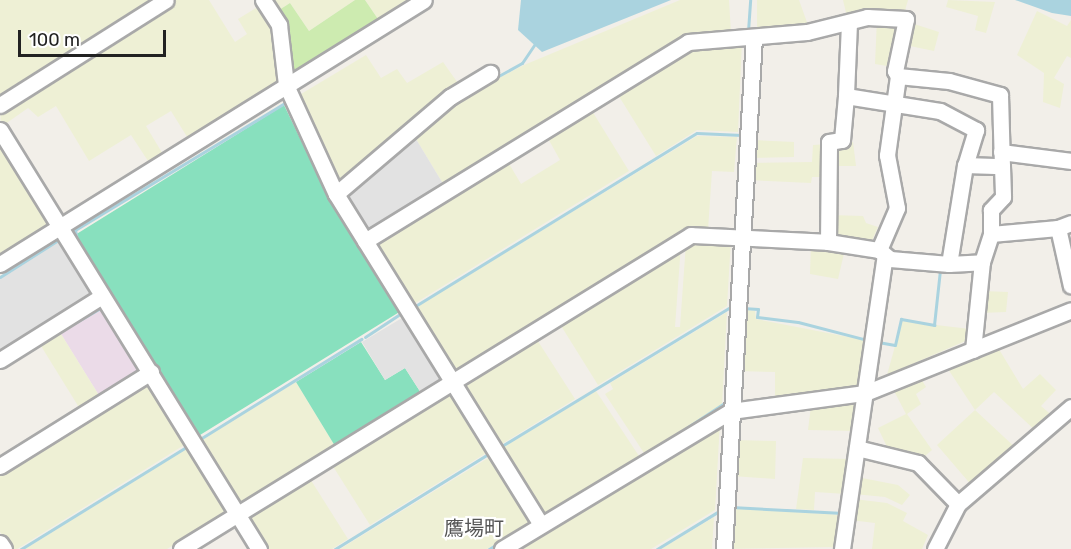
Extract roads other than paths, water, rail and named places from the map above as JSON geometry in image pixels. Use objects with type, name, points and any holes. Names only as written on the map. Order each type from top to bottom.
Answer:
[{"type":"street","points":[[0,105],[166,0]]},
{"type":"street","points":[[263,0],[279,26],[286,85],[336,194],[541,525]]},
{"type":"street","points":[[0,264],[424,0]]},
{"type":"street","points":[[365,241],[688,42],[807,32],[867,17],[906,19],[895,71],[898,76],[887,155],[897,208],[882,252],[865,393],[842,549]]},
{"type":"street","points":[[828,242],[829,142],[842,140],[849,23]]},
{"type":"street","points":[[723,549],[754,37]]},
{"type":"street","points":[[336,194],[450,97],[490,73]]},
{"type":"street","points":[[898,76],[949,81],[1000,95],[1003,197],[992,210],[991,234],[982,262],[973,350]]},
{"type":"street","points":[[846,96],[940,111],[976,130],[965,165],[949,264]]},
{"type":"street","points":[[0,130],[259,549]]},
{"type":"street","points":[[965,165],[1001,159],[1071,161]]},
{"type":"street","points":[[991,234],[1065,225],[1071,286]]},
{"type":"street","points":[[181,549],[691,235],[828,242],[882,252],[890,259],[949,264],[982,262]]},
{"type":"street","points":[[0,360],[102,296]]},
{"type":"street","points":[[502,549],[731,411],[865,393],[1071,310]]},
{"type":"street","points":[[0,466],[151,372]]},
{"type":"street","points":[[934,549],[958,504],[1071,407]]},
{"type":"street","points":[[857,448],[918,463],[958,504]]},
{"type":"street","points":[[0,543],[4,549]]},
{"type":"water","points":[[521,0],[671,0],[542,52],[518,30]]},
{"type":"water","points":[[1015,0],[1071,0],[1071,16],[1052,13]]},
{"type":"waterway","points":[[748,31],[750,0]]},
{"type":"waterway","points":[[493,79],[522,63],[536,42]]},
{"type":"waterway","points":[[77,240],[75,230],[285,103],[304,142]]},
{"type":"waterway","points":[[412,308],[697,133],[742,135]]},
{"type":"waterway","points":[[0,277],[58,240]]},
{"type":"waterway","points":[[878,342],[895,345],[901,319],[934,325],[940,270]]},
{"type":"waterway","points":[[500,447],[732,306]]},
{"type":"waterway","points":[[59,332],[102,307]]},
{"type":"waterway","points":[[743,308],[758,309],[757,317],[798,322],[867,340]]},
{"type":"waterway","points":[[365,337],[403,312]]},
{"type":"waterway","points":[[186,417],[200,439],[361,339]]},
{"type":"waterway","points":[[934,357],[968,343]]},
{"type":"waterway","points":[[659,446],[726,402]]},
{"type":"waterway","points":[[21,549],[188,446]]},
{"type":"waterway","points":[[335,549],[490,453]]},
{"type":"waterway","points":[[731,507],[843,513]]},
{"type":"waterway","points":[[657,549],[719,511]]},
{"type":"waterway","points":[[489,549],[497,544]]},
{"type":"district","name":"鷹場町","points":[[474,528]]}]
